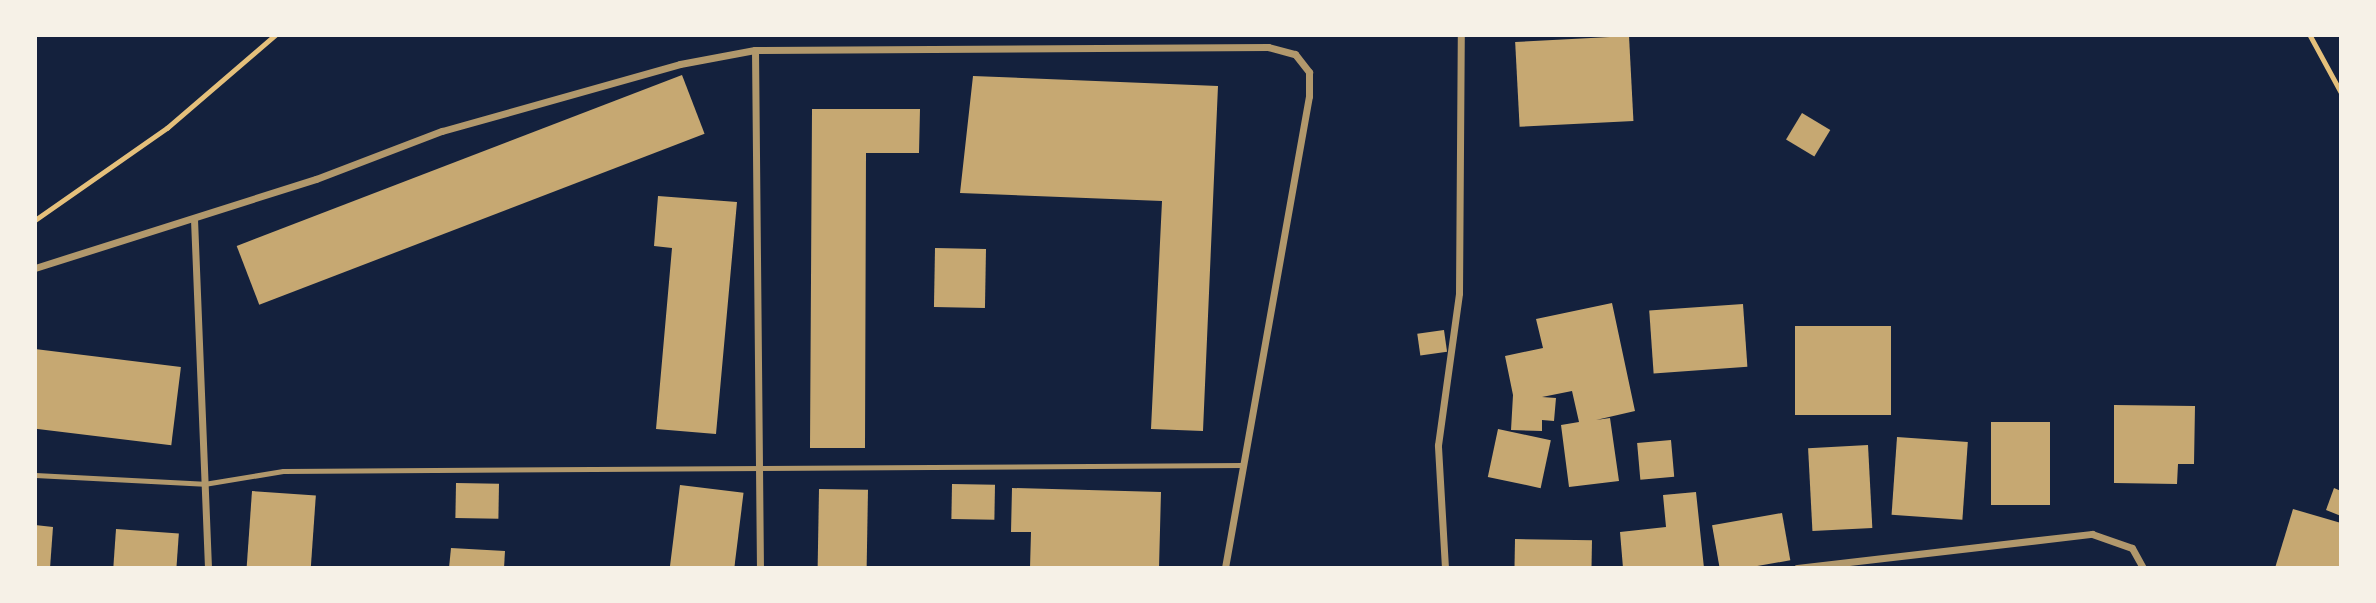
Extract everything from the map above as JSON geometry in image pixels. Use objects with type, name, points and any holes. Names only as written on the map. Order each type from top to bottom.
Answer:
[{"type":"street","points":[[1445,568],[1438,445],[1459,293],[1461,35]]},
{"type":"street","points":[[35,268],[194,219],[611,79],[755,50],[1104,45],[1268,47],[1295,54],[1309,72],[1309,96],[1224,568]]},
{"type":"street","points":[[755,50],[760,568]]},
{"type":"street","points":[[194,219],[208,568]]},
{"type":"street","points":[[1797,568],[2092,534],[2132,548],[2143,568]]},
{"type":"lane","points":[[35,475],[204,484],[283,471],[759,473],[1243,465]]},
{"type":"path","points":[[35,220],[167,128],[275,35]]},
{"type":"path","points":[[2310,35],[2341,92]]},
{"type":"building","points":[[1629,36],[1633,121],[1520,127],[1515,42]]},
{"type":"building","points":[[682,75],[705,134],[259,305],[237,246]]},
{"type":"building","points":[[973,76],[1218,86],[1203,431],[1151,429],[1162,201],[960,193]]},
{"type":"building","points":[[812,109],[920,109],[919,153],[866,153],[865,448],[810,448]]},
{"type":"building","points":[[1802,113],[1830,130],[1814,157],[1786,140]]},
{"type":"building","points":[[658,196],[737,202],[716,434],[656,429],[672,248],[654,246]]},
{"type":"building","points":[[935,248],[986,249],[985,308],[934,307]]},
{"type":"building","points":[[1612,303],[1635,411],[1596,420],[1610,418],[1619,481],[1569,487],[1561,425],[1579,422],[1572,391],[1542,397],[1556,398],[1554,421],[1542,420],[1542,431],[1511,430],[1513,395],[1505,356],[1543,348],[1536,319]]},
{"type":"building","points":[[1743,304],[1747,367],[1654,373],[1649,311]]},
{"type":"building","points":[[1795,326],[1891,326],[1891,415],[1795,415]]},
{"type":"building","points":[[1444,330],[1447,352],[1420,356],[1417,334]]},
{"type":"building","points":[[35,349],[181,367],[171,445],[35,429]]},
{"type":"building","points":[[2114,405],[2195,406],[2194,464],[2178,464],[2177,484],[2114,483]]},
{"type":"building","points":[[1991,422],[2050,422],[2050,505],[1991,505]]},
{"type":"building","points":[[1498,429],[1551,440],[1541,488],[1488,477]]},
{"type":"building","points":[[1897,437],[1968,442],[1962,520],[1892,515]]},
{"type":"building","points":[[1671,440],[1674,477],[1640,480],[1637,443]]},
{"type":"building","points":[[1868,445],[1872,528],[1812,531],[1808,448]]},
{"type":"building","points":[[456,483],[499,484],[498,519],[455,518]]},
{"type":"building","points":[[952,484],[995,485],[994,520],[951,519]]},
{"type":"building","points":[[680,485],[744,493],[734,568],[670,568]]},
{"type":"building","points":[[1012,488],[1161,492],[1159,568],[1030,568],[1031,532],[1011,532]]},
{"type":"building","points":[[2334,488],[2341,491],[2341,516],[2326,510]]},
{"type":"building","points":[[819,489],[868,490],[867,568],[818,568]]},
{"type":"building","points":[[252,491],[316,495],[311,568],[247,568]]},
{"type":"building","points":[[1696,492],[1704,568],[1623,568],[1620,532],[1666,527],[1663,495]]},
{"type":"building","points":[[2293,509],[2341,523],[2341,568],[2275,568]]},
{"type":"building","points":[[1782,513],[1790,560],[1747,568],[1720,568],[1712,525]]},
{"type":"building","points":[[35,525],[53,527],[50,568],[35,568]]},
{"type":"building","points":[[116,529],[179,533],[176,568],[113,568]]},
{"type":"building","points":[[1515,539],[1592,540],[1592,568],[1514,568]]},
{"type":"building","points":[[451,548],[505,551],[504,568],[449,568]]}]
